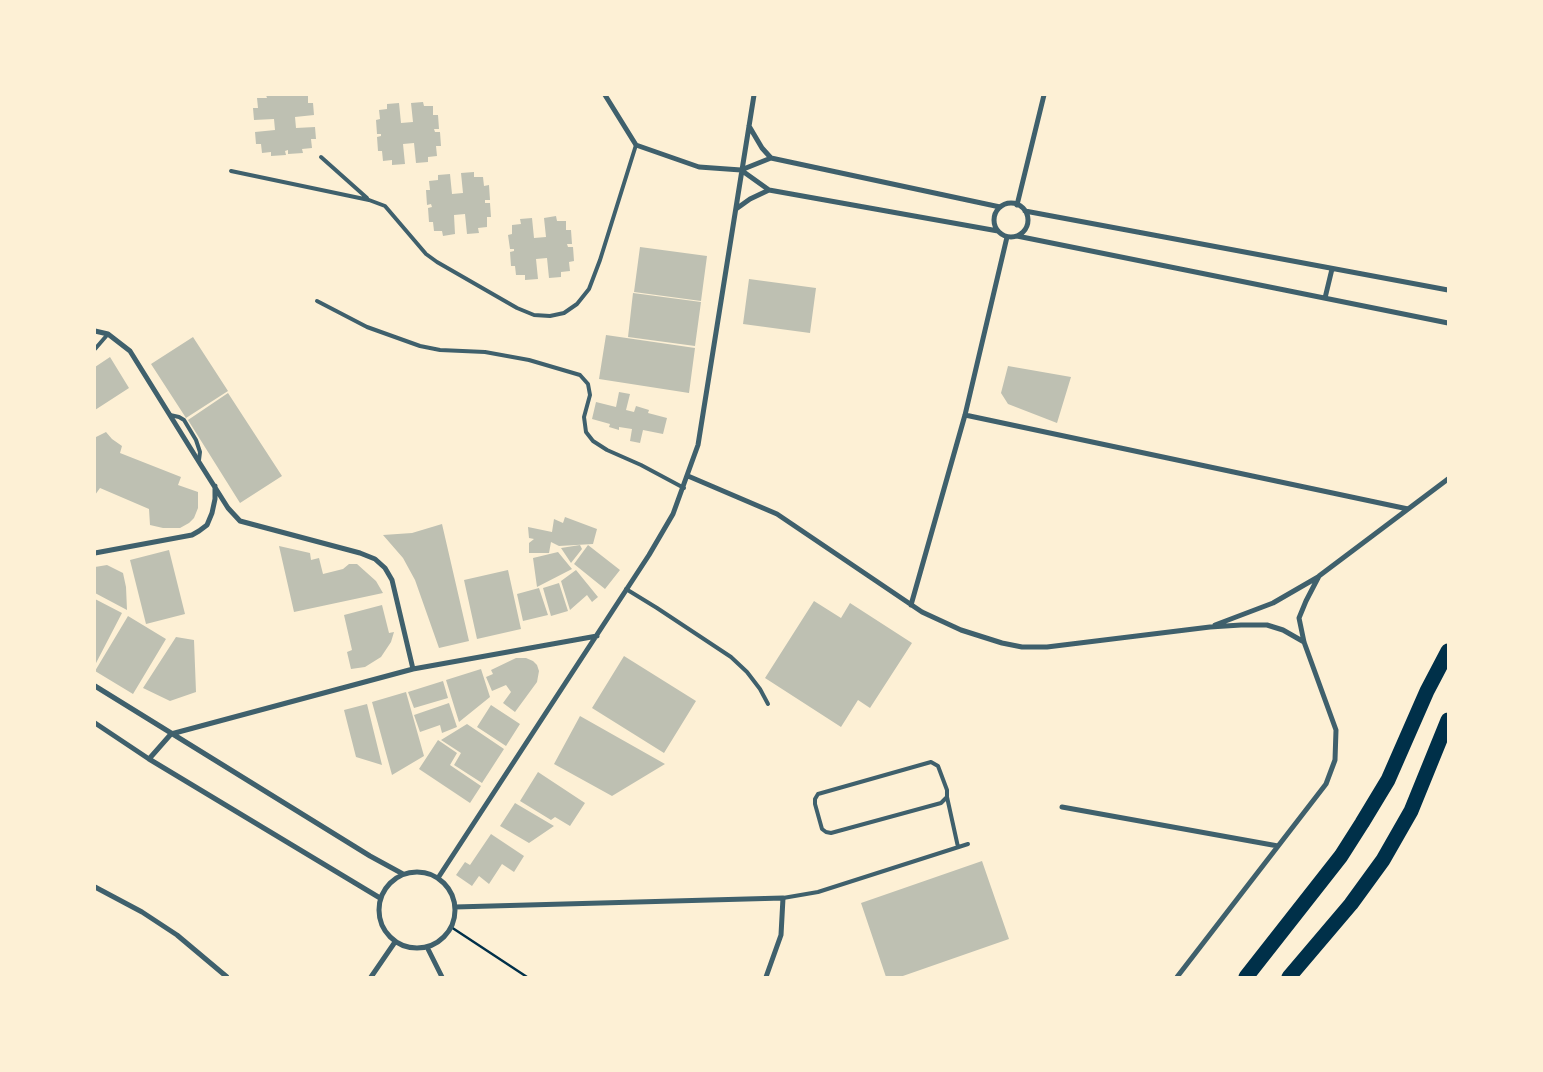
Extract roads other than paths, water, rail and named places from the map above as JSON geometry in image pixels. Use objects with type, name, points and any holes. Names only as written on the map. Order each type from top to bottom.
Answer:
[{"type":"highway","points":[[1246,977],[1341,856],[1362,823],[1388,780],[1427,691],[1448,651]]},
{"type":"highway","points":[[1289,977],[1351,904],[1383,860],[1411,811],[1448,720]]},
{"type":"street","points":[[605,95],[636,145],[699,167],[741,170],[771,158],[1000,207],[1009,204],[1018,205],[1025,210],[1448,290]]},
{"type":"street","points":[[438,878],[650,555],[673,514],[684,488],[698,445],[754,95]]},
{"type":"street","points":[[1018,205],[1044,95]]},
{"type":"street","points":[[748,125],[762,148],[771,158]]},
{"type":"street","points":[[741,170],[769,190],[998,231],[1007,237],[1017,236],[1448,323]]},
{"type":"street","points":[[735,209],[769,190]]},
{"type":"street","points":[[998,231],[995,226],[994,216],[1000,207]]},
{"type":"street","points":[[1017,236],[1025,230],[1027,225],[1028,220],[1025,210]]},
{"type":"street","points":[[911,605],[965,415],[1007,237]]},
{"type":"street","points":[[1325,298],[1332,269]]},
{"type":"street","points":[[95,331],[108,334],[130,351],[228,508],[240,520],[360,552],[375,559],[385,568],[392,580],[413,669]]},
{"type":"street","points":[[965,415],[1408,509]]},
{"type":"street","points":[[688,476],[777,514],[911,605],[961,630],[1002,643],[1047,647],[1210,627],[1267,625],[1283,630],[1304,642]]},
{"type":"street","points":[[1210,627],[1273,603],[1319,576],[1448,479]]},
{"type":"street","points":[[95,554],[192,535],[199,531],[207,525],[212,513],[215,485]]},
{"type":"street","points":[[1177,977],[1326,784],[1335,760],[1336,730],[1304,642],[1299,618],[1319,576]]},
{"type":"street","points":[[149,759],[171,734],[413,669],[596,636]]},
{"type":"street","points":[[95,686],[388,867],[403,874]]},
{"type":"street","points":[[95,723],[149,759],[380,898]]},
{"type":"street","points":[[1062,807],[1278,846]]},
{"type":"street","points":[[421,871],[438,878],[450,890],[455,907],[451,927],[445,936],[427,947],[405,947],[396,942],[388,935],[379,917],[380,898],[389,883],[403,874],[421,871]]},
{"type":"street","points":[[95,887],[142,912],[177,935],[228,977]]},
{"type":"street","points":[[455,907],[783,898],[781,935],[766,977]]},
{"type":"street","points":[[371,977],[396,942]]},
{"type":"street","points":[[427,947],[442,977]]},
{"type":"lane","points":[[232,171],[368,200],[386,206],[426,254],[437,262],[517,308],[534,315],[550,316],[564,313],[577,304],[589,289],[636,145]]},
{"type":"lane","points":[[321,157],[368,200]]},
{"type":"lane","points":[[317,301],[367,326],[420,346],[440,350],[485,352],[529,360],[580,376],[588,384],[590,396],[584,417],[586,432],[593,441],[607,450],[684,488]]},
{"type":"lane","points":[[95,349],[108,334]]},
{"type":"lane","points":[[170,415],[184,420],[196,440],[200,452],[199,462]]},
{"type":"lane","points":[[626,589],[731,657],[756,683],[768,704]]},
{"type":"lane","points":[[947,797],[940,803],[831,833],[822,829],[815,804],[818,794],[931,762],[938,766],[947,790],[958,847]]},
{"type":"lane","points":[[783,898],[818,892],[968,844]]}]
